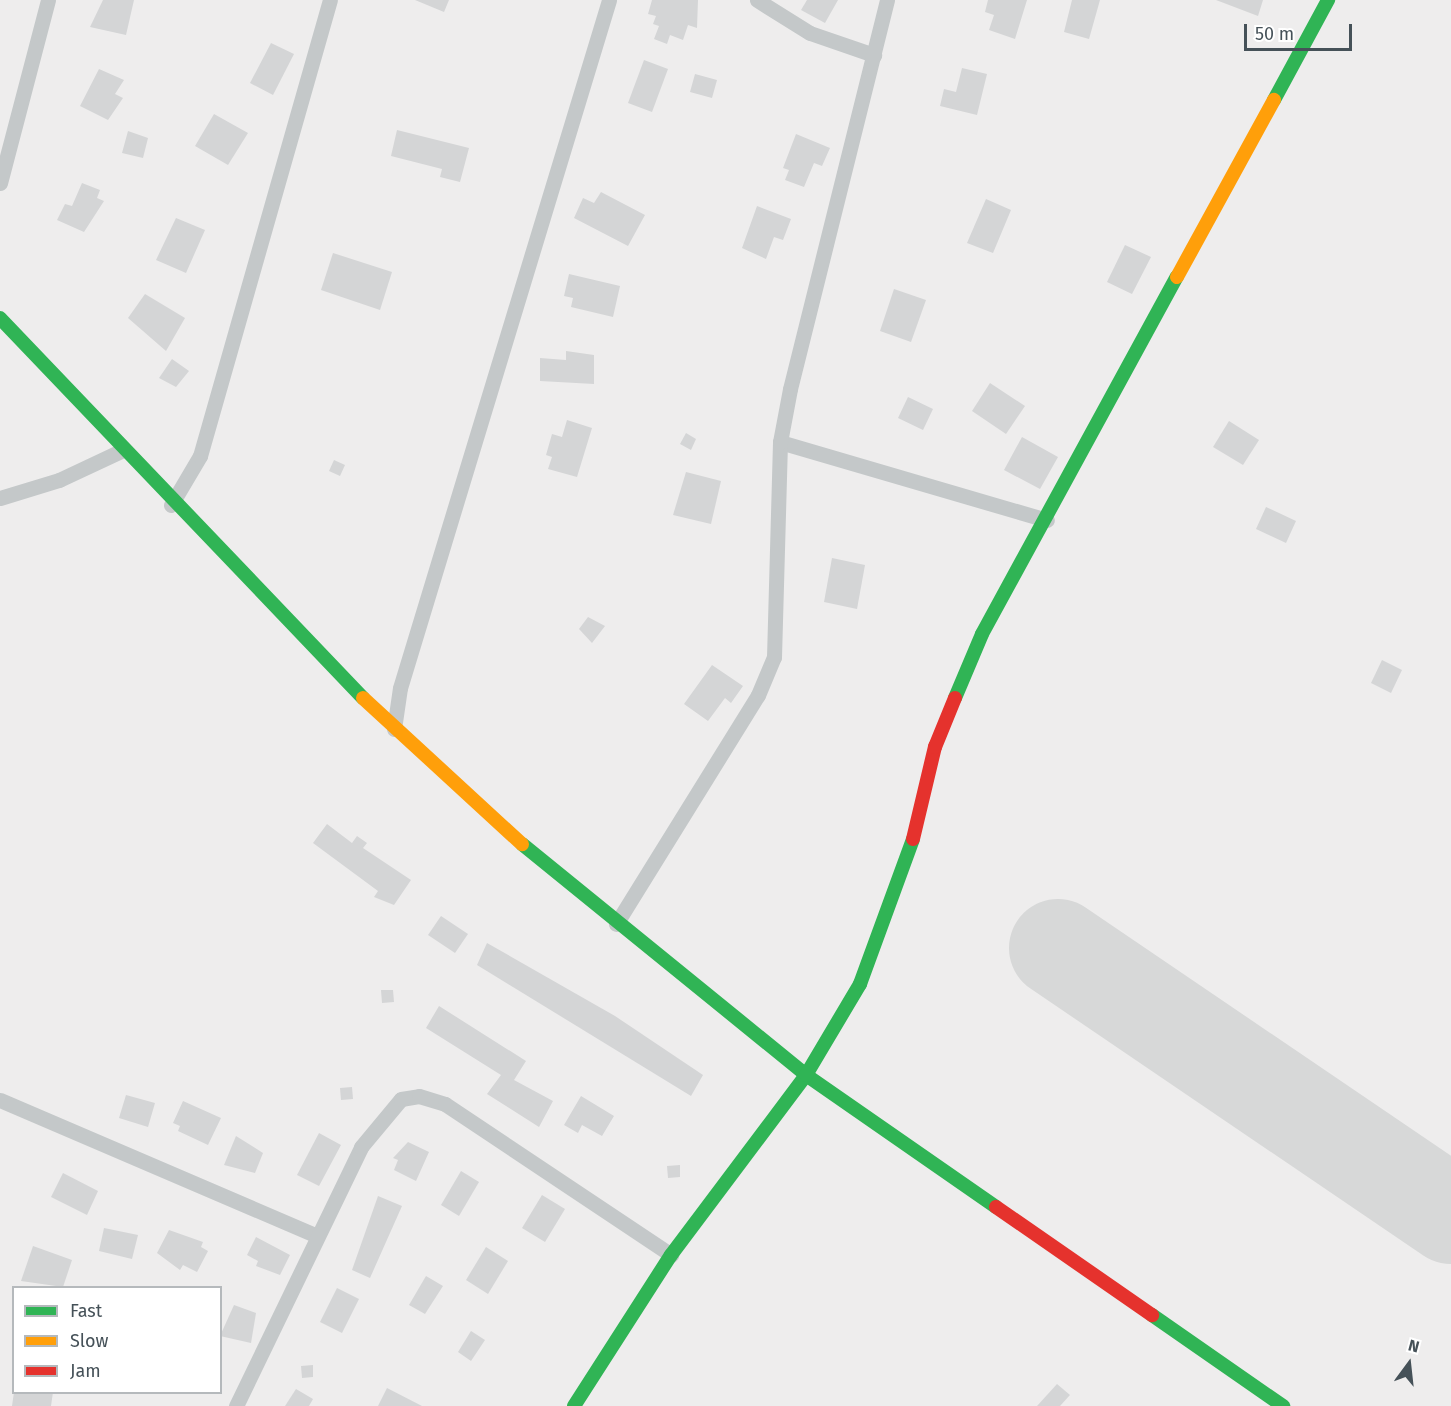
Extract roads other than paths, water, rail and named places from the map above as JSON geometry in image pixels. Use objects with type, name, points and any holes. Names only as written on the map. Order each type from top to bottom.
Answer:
[{"type":"main road","points":[[574,1406],[671,1255],[806,1075],[860,984],[904,874],[935,747],[962,677],[1328,0]]},
{"type":"main road","points":[[0,318],[171,506],[394,729],[616,924],[806,1075],[1283,1406]]},
{"type":"street","points":[[0,183],[48,0]]},
{"type":"street","points":[[171,506],[200,456],[330,0]]},
{"type":"street","points":[[394,729],[400,688],[609,0]]},
{"type":"street","points":[[757,0],[810,33],[874,55]]},
{"type":"street","points":[[616,924],[759,696],[774,657],[780,442],[887,0]]},
{"type":"street","points":[[780,442],[1047,520]]},
{"type":"street","points":[[0,498],[59,480],[121,451]]},
{"type":"street","points":[[236,1406],[315,1235],[382,1116],[401,1099],[419,1096],[471,1120],[671,1255]]},
{"type":"street","points":[[0,1100],[315,1235]]}]
